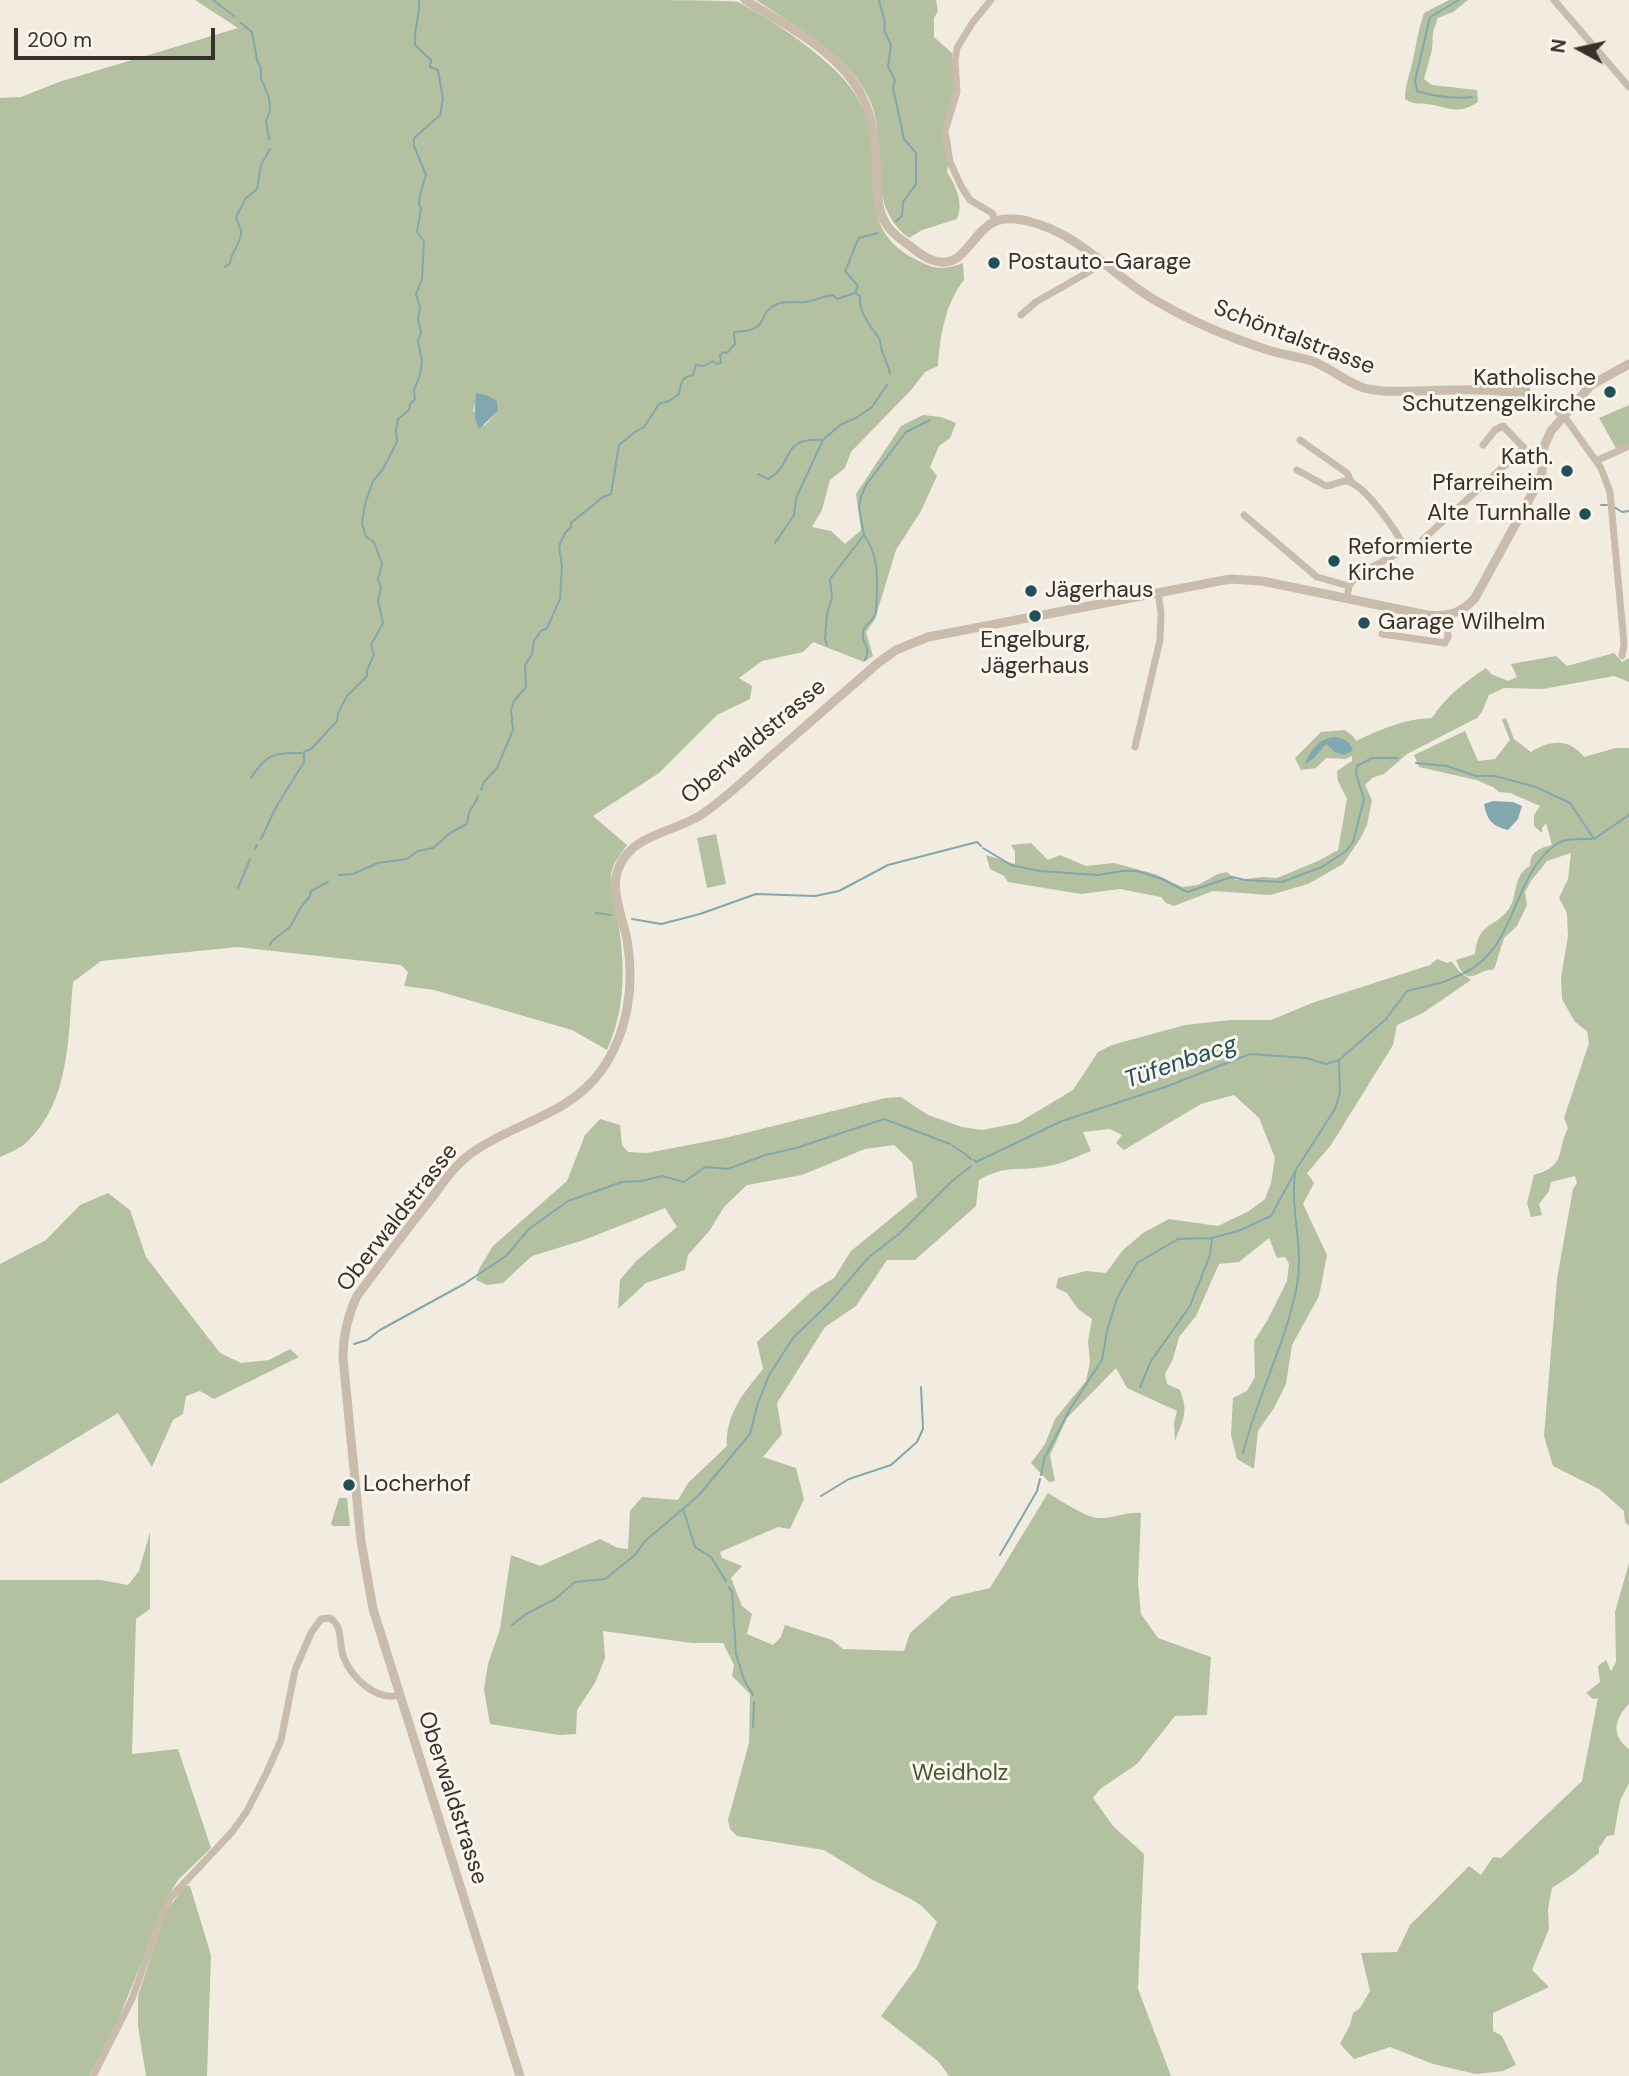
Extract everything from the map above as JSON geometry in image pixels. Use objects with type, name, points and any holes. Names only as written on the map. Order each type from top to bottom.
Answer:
[{"type":"street","points":[[746,0],[828,53],[847,73],[870,115],[880,211],[884,221],[894,234],[931,260],[949,262],[962,255],[986,228],[996,221],[992,213],[970,200],[961,186],[950,162],[945,131],[957,92],[957,48],[991,0]]},
{"type":"street","points":[[1554,0],[1629,87]]},
{"type":"street","name":"Schöntalstrasse","points":[[996,221],[1016,219],[1047,227],[1081,245],[1152,299],[1186,317],[1273,352],[1316,363],[1362,387],[1392,392],[1506,391],[1532,398],[1564,415]]},
{"type":"street","points":[[1021,315],[1037,302],[1104,263]]},
{"type":"street","points":[[1382,634],[1445,643],[1448,637],[1447,616],[1461,611],[1475,598],[1539,481],[1546,440],[1564,415],[1597,380],[1629,364]]},
{"type":"street","points":[[1564,415],[1596,461],[1610,492],[1625,644],[1622,656]]},
{"type":"street","points":[[1347,598],[1349,586],[1358,574],[1430,533],[1524,448],[1503,426],[1495,430],[1483,444]]},
{"type":"street","points":[[1300,440],[1347,473],[1353,484],[1385,516],[1406,549]]},
{"type":"street","points":[[1596,461],[1629,446]]},
{"type":"street","points":[[1297,470],[1326,486],[1344,481],[1353,484]]},
{"type":"street","points":[[1244,515],[1317,577],[1349,586]]},
{"type":"street","name":"Oberwaldstrasse","points":[[520,2076],[374,1612],[362,1551],[343,1358],[345,1326],[357,1296],[457,1166],[486,1143],[545,1116],[578,1096],[593,1082],[609,1059],[623,1026],[630,986],[627,938],[615,888],[623,859],[641,842],[700,816],[718,803],[878,663],[908,644],[929,637],[1214,580],[1262,581],[1427,615],[1447,616]]},
{"type":"street","points":[[1135,747],[1160,640],[1161,613],[1158,592]]},
{"type":"street","points":[[93,2076],[132,1999],[162,1915],[172,1897],[232,1832],[247,1811],[267,1772],[281,1740],[295,1670],[311,1633],[321,1619],[330,1618],[336,1621],[344,1659],[362,1683],[385,1696],[400,1695]]},
{"type":"green space","points":[[195,0],[738,2],[804,44],[835,70],[857,97],[871,131],[878,218],[885,233],[896,246],[932,267],[943,268],[963,263],[964,280],[952,299],[945,321],[938,366],[925,372],[851,452],[845,468],[830,480],[822,510],[812,527],[831,531],[845,544],[861,530],[856,494],[901,426],[923,415],[941,417],[956,423],[950,438],[939,446],[930,467],[937,476],[921,511],[896,550],[875,619],[866,632],[873,656],[864,662],[813,642],[803,652],[762,661],[739,678],[752,686],[750,699],[717,715],[659,773],[593,816],[627,845],[614,864],[611,874],[621,941],[623,984],[615,1028],[607,1050],[572,1030],[434,990],[404,986],[408,972],[401,965],[237,947],[101,961],[73,982],[68,1046],[52,1107],[42,1125],[28,1141],[0,1157],[0,98],[21,97],[59,82],[238,28]],"holes":[[[476,403],[498,411],[484,426],[473,410]]]},
{"type":"green space","points":[[756,0],[936,0],[938,11],[934,18],[934,37],[952,53],[955,102],[948,131],[947,172],[959,201],[957,219],[922,230],[909,238],[895,224],[881,191],[875,117],[869,98],[860,83],[848,68],[819,43]]},
{"type":"green space","points":[[1449,0],[1468,0],[1453,12],[1438,18],[1424,79],[1432,85],[1477,90],[1478,102],[1461,109],[1415,103],[1405,99],[1424,13]]},
{"type":"green space","points":[[1507,376],[1530,378],[1530,392],[1504,387],[1502,381]]},
{"type":"green space","points":[[1629,405],[1629,446],[1617,450],[1599,418]]},
{"type":"green space","points":[[1614,653],[1622,662],[1629,658],[1629,682],[1614,676],[1543,689],[1504,688],[1489,695],[1477,718],[1407,754],[1384,774],[1372,778],[1365,785],[1372,800],[1367,825],[1360,839],[1343,864],[1308,884],[1270,895],[1213,891],[1174,906],[1161,897],[1120,889],[1081,894],[1008,882],[1004,876],[990,869],[986,855],[1015,864],[1015,851],[1011,845],[1031,843],[1048,860],[1060,855],[1086,866],[1114,863],[1155,874],[1182,887],[1198,885],[1227,872],[1236,880],[1277,878],[1338,850],[1347,799],[1338,781],[1337,771],[1352,761],[1352,756],[1345,759],[1326,758],[1316,768],[1301,770],[1295,758],[1321,732],[1345,730],[1356,741],[1393,725],[1432,718],[1456,690],[1486,668],[1491,674],[1508,681],[1517,677],[1511,664],[1556,656],[1567,666]]},
{"type":"green space","points":[[1506,718],[1514,739],[1531,752],[1552,743],[1566,744],[1584,757],[1616,748],[1629,748],[1629,1526],[1625,1522],[1624,1511],[1599,1489],[1553,1466],[1544,1436],[1557,1279],[1573,1189],[1577,1183],[1575,1176],[1551,1182],[1549,1191],[1539,1204],[1542,1215],[1531,1217],[1527,1203],[1534,1175],[1552,1167],[1559,1157],[1568,1128],[1564,1118],[1589,1043],[1587,1031],[1575,1022],[1562,999],[1561,977],[1568,936],[1567,913],[1559,898],[1568,879],[1571,853],[1547,861],[1531,881],[1525,892],[1527,905],[1517,926],[1504,938],[1493,970],[1473,976],[1464,974],[1456,960],[1475,954],[1479,936],[1511,905],[1520,875],[1530,866],[1534,854],[1539,849],[1552,845],[1546,823],[1542,833],[1534,826],[1534,815],[1540,806],[1510,793],[1499,792],[1476,780],[1419,767],[1414,755],[1465,731],[1478,761],[1495,759],[1510,740],[1502,720]]},
{"type":"green space","points":[[716,834],[726,884],[707,888],[697,838]]},
{"type":"green space","name":"Weidholz","points":[[1437,959],[1448,963],[1451,961],[1471,980],[1423,1013],[1397,1025],[1393,1045],[1331,1145],[1307,1173],[1314,1183],[1303,1204],[1327,1255],[1319,1296],[1292,1345],[1286,1384],[1258,1431],[1254,1469],[1237,1459],[1231,1435],[1233,1398],[1247,1391],[1255,1377],[1254,1341],[1287,1281],[1289,1264],[1285,1257],[1277,1258],[1269,1238],[1239,1262],[1219,1264],[1196,1316],[1179,1337],[1173,1359],[1165,1374],[1167,1384],[1180,1390],[1184,1405],[1184,1416],[1175,1441],[1174,1423],[1177,1411],[1127,1388],[1116,1368],[1067,1418],[1050,1455],[1055,1481],[1049,1482],[1031,1463],[1045,1444],[1055,1419],[1086,1381],[1090,1362],[1088,1341],[1092,1319],[1078,1309],[1067,1293],[1056,1288],[1058,1278],[1086,1271],[1106,1273],[1123,1250],[1143,1233],[1169,1219],[1218,1226],[1249,1211],[1265,1199],[1275,1158],[1259,1118],[1234,1095],[1201,1104],[1124,1150],[1116,1143],[1122,1135],[1110,1129],[1083,1132],[1091,1151],[1054,1165],[1005,1170],[979,1180],[976,1206],[915,1260],[887,1260],[856,1306],[825,1327],[777,1403],[782,1434],[763,1457],[796,1468],[804,1499],[790,1529],[778,1527],[720,1552],[722,1558],[742,1566],[731,1578],[742,1606],[752,1614],[747,1634],[773,1645],[781,1637],[785,1625],[832,1640],[843,1649],[904,1651],[910,1633],[951,1597],[990,1588],[1048,1493],[1093,1517],[1141,1513],[1138,1583],[1141,1614],[1158,1638],[1211,1657],[1207,1715],[1175,1716],[1137,1764],[1100,1789],[1093,1798],[1113,1826],[1144,1854],[1138,1989],[1171,2076],[949,2076],[938,2061],[881,2016],[917,1967],[937,1922],[922,1906],[824,1850],[737,1836],[730,1829],[728,1820],[749,1743],[750,1694],[732,1676],[734,1665],[723,1643],[692,1643],[603,1631],[605,1658],[595,1683],[577,1710],[576,1734],[559,1735],[490,1724],[484,1690],[488,1664],[500,1629],[511,1555],[540,1566],[600,1539],[618,1548],[628,1549],[630,1511],[642,1497],[678,1500],[688,1483],[727,1446],[733,1414],[743,1395],[763,1369],[757,1342],[811,1292],[834,1278],[851,1251],[917,1197],[912,1162],[894,1145],[865,1149],[802,1175],[747,1185],[724,1207],[710,1230],[688,1255],[685,1270],[646,1283],[618,1309],[620,1280],[636,1261],[677,1227],[665,1208],[584,1240],[532,1256],[503,1283],[487,1285],[476,1280],[479,1269],[493,1246],[567,1181],[585,1135],[600,1119],[620,1125],[622,1145],[628,1152],[647,1153],[725,1138],[885,1098],[901,1097],[928,1115],[962,1127],[982,1130],[1018,1123],[1073,1090],[1098,1052],[1112,1045],[1185,1025],[1231,1020],[1271,1020],[1312,1003],[1430,965]]},
{"type":"green space","points":[[108,1193],[130,1210],[146,1257],[220,1353],[241,1363],[269,1360],[290,1349],[299,1357],[214,1399],[200,1391],[186,1396],[183,1414],[173,1420],[152,1467],[118,1413],[0,1484],[0,1264],[46,1240],[80,1205]]},
{"type":"green space","points":[[339,1498],[347,1498],[350,1526],[331,1524]]},
{"type":"green space","points":[[150,1532],[150,1609],[136,1619],[132,1754],[178,1749],[211,1848],[178,1880],[169,1895],[114,2030],[89,2076],[0,2076],[0,1580],[101,1580],[128,1585],[139,1571]]},
{"type":"green space","points":[[1629,1563],[1629,1704],[1620,1716],[1617,1733],[1629,1749],[1629,1783],[1620,1801],[1614,1835],[1607,1836],[1599,1848],[1599,1853],[1552,1888],[1548,1909],[1549,1929],[1532,1970],[1549,1987],[1493,2013],[1493,2031],[1502,2036],[1516,2065],[1503,2071],[1476,2074],[1433,2064],[1390,2047],[1354,2059],[1340,2044],[1353,2013],[1360,2008],[1370,1991],[1361,1953],[1397,1952],[1410,1925],[1469,1866],[1481,1875],[1493,1857],[1501,1858],[1582,1781],[1598,1698],[1593,1699],[1586,1693],[1600,1682],[1598,1666],[1606,1660],[1611,1671],[1616,1662],[1615,1612]]},
{"type":"green space","points":[[184,1886],[190,1886],[211,1955],[207,2076],[146,2076],[138,2026],[138,1996],[165,1914]]},
{"type":"water","points":[[476,393],[497,401],[498,411],[479,429],[475,415]]},
{"type":"water","points":[[1335,737],[1346,741],[1353,750],[1344,755],[1335,752],[1326,744],[1305,764],[1316,746]]},
{"type":"water","points":[[1493,801],[1513,802],[1522,806],[1518,819],[1508,830],[1498,827],[1489,818],[1484,804]]},
{"type":"waterway","points":[[213,0],[234,16]]},
{"type":"waterway","points":[[261,839],[276,807],[304,762],[304,752],[311,749],[337,721],[347,696],[367,676],[374,655],[371,645],[383,623],[378,601],[381,588],[378,579],[382,564],[374,542],[366,537],[362,524],[373,481],[383,469],[397,442],[398,419],[409,410],[415,399],[414,390],[420,375],[420,307],[416,294],[422,279],[424,241],[417,232],[421,209],[420,194],[426,175],[414,146],[414,138],[440,115],[443,99],[438,70],[430,67],[431,60],[415,45],[419,0]]},
{"type":"waterway","points":[[879,0],[885,23],[884,30],[891,45],[888,67],[895,80],[893,88],[904,139],[916,153],[916,184],[903,202],[902,216],[896,221]]},
{"type":"waterway","points":[[1459,0],[1430,17],[1415,81],[1417,91],[1424,93],[1451,98],[1472,97]]},
{"type":"waterway","points":[[241,23],[252,32],[261,78],[269,98],[270,110],[266,121],[269,139]]},
{"type":"waterway","points":[[225,267],[230,263],[240,238],[241,230],[236,217],[246,198],[257,189],[261,165],[270,149]]},
{"type":"waterway","points":[[481,790],[484,782],[497,768],[513,730],[511,710],[514,701],[526,687],[525,665],[532,654],[534,641],[541,631],[547,628],[560,599],[562,566],[559,546],[571,523],[603,497],[611,494],[619,445],[644,427],[659,404],[679,394],[682,381],[693,375],[696,365],[704,366],[713,361],[721,363],[720,355],[727,353],[735,344],[734,332],[746,331],[759,325],[770,308],[783,302],[805,302],[833,295],[837,299],[855,293],[858,286],[845,271],[859,238],[878,233]]},
{"type":"waterway","points":[[855,293],[860,296],[863,314],[880,340],[890,374]]},
{"type":"waterway","points":[[775,543],[794,515],[796,498],[823,440],[840,425],[872,407],[887,385]]},
{"type":"waterway","points":[[827,645],[827,614],[832,598],[830,579],[864,535],[859,507],[866,485],[906,432],[930,420]]},
{"type":"waterway","points":[[758,474],[768,479],[777,473],[793,447],[809,440],[823,440]]},
{"type":"waterway","points":[[1601,505],[1607,505]]},
{"type":"waterway","points":[[1614,507],[1622,512],[1629,511]]},
{"type":"waterway","points":[[864,535],[876,563],[877,583],[876,613],[863,633],[867,648],[865,660]]},
{"type":"waterway","points":[[251,778],[272,756],[302,753]]},
{"type":"waterway","points":[[983,848],[1011,865],[1040,871],[1098,875],[1137,871],[1162,879],[1187,892],[1232,877],[1282,882],[1322,867],[1346,851],[1353,842],[1364,799],[1356,774],[1357,766],[1372,758],[1398,758]]},
{"type":"waterway","points":[[1416,763],[1447,766],[1476,776],[1495,776],[1536,787],[1570,803],[1594,839],[1629,815]]},
{"type":"waterway","points":[[339,875],[353,874],[378,863],[407,859],[418,851],[433,848],[450,833],[467,824],[478,796]]},
{"type":"waterway","points":[[1464,973],[1481,962],[1494,947],[1530,875],[1541,859],[1563,841],[1592,839]]},
{"type":"waterway","points":[[632,919],[661,924],[700,914],[756,894],[815,896],[839,891],[888,865],[977,842],[981,846]]},
{"type":"waterway","points":[[255,849],[257,845]]},
{"type":"waterway","points":[[238,888],[250,859]]},
{"type":"waterway","points":[[270,945],[290,927],[311,891],[328,882]]},
{"type":"waterway","points":[[596,913],[611,915]]},
{"type":"waterway","name":"Tüfenbacg","points":[[974,1160],[976,1162],[1062,1121],[1165,1087],[1250,1054],[1306,1058],[1326,1064],[1339,1060],[1386,1019],[1407,991],[1444,982],[1462,974]]},
{"type":"waterway","points":[[1297,1168],[1335,1109],[1340,1093],[1339,1060]]},
{"type":"waterway","points":[[354,1344],[367,1340],[380,1330],[464,1284],[506,1256],[529,1229],[568,1201],[622,1182],[662,1176],[684,1182],[705,1167],[728,1169],[884,1119],[950,1144]]},
{"type":"waterway","points":[[953,1146],[962,1152]]},
{"type":"waterway","points":[[964,1153],[971,1159]]},
{"type":"waterway","points":[[726,1581],[711,1557],[695,1547],[683,1509],[699,1495],[750,1434],[769,1375],[793,1338],[829,1303],[869,1257],[900,1233],[971,1166]]},
{"type":"waterway","points":[[1041,1475],[1044,1459],[1070,1409],[1102,1360],[1117,1298],[1137,1263],[1178,1239],[1212,1238],[1238,1231],[1271,1216],[1296,1170]]},
{"type":"waterway","points":[[1243,1453],[1286,1328],[1297,1285],[1299,1257],[1294,1201],[1295,1173]]},
{"type":"waterway","points":[[1140,1387],[1151,1361],[1190,1306],[1210,1255],[1212,1238]]},
{"type":"waterway","points":[[821,1496],[849,1479],[891,1465],[917,1442],[923,1429],[921,1387]]},
{"type":"waterway","points":[[1000,1555],[1037,1491],[1040,1479]]},
{"type":"waterway","points":[[512,1625],[526,1614],[555,1599],[575,1582],[605,1579],[635,1555],[645,1541],[683,1509]]},
{"type":"waterway","points":[[729,1587],[732,1592],[736,1654],[744,1680],[753,1695]]},
{"type":"waterway","points":[[753,1727],[754,1702]]},
{"type":"place","name":"Postauto-Garage","points":[[994,263]]},
{"type":"place","name":"Katholische Schutzengelkirche","points":[[1610,392]]},
{"type":"place","name":"Kath. Pfarreiheim","points":[[1567,471]]},
{"type":"place","name":"Alte Turnhalle","points":[[1585,514]]},
{"type":"place","name":"Reformierte Kirche","points":[[1334,561]]},
{"type":"place","name":"Jägerhaus","points":[[1031,591]]},
{"type":"place","name":"Engelburg, Jägerhaus","points":[[1035,616]]},
{"type":"place","name":"Garage Wilhelm","points":[[1364,623]]},
{"type":"place","name":"Locherhof","points":[[349,1485]]}]
